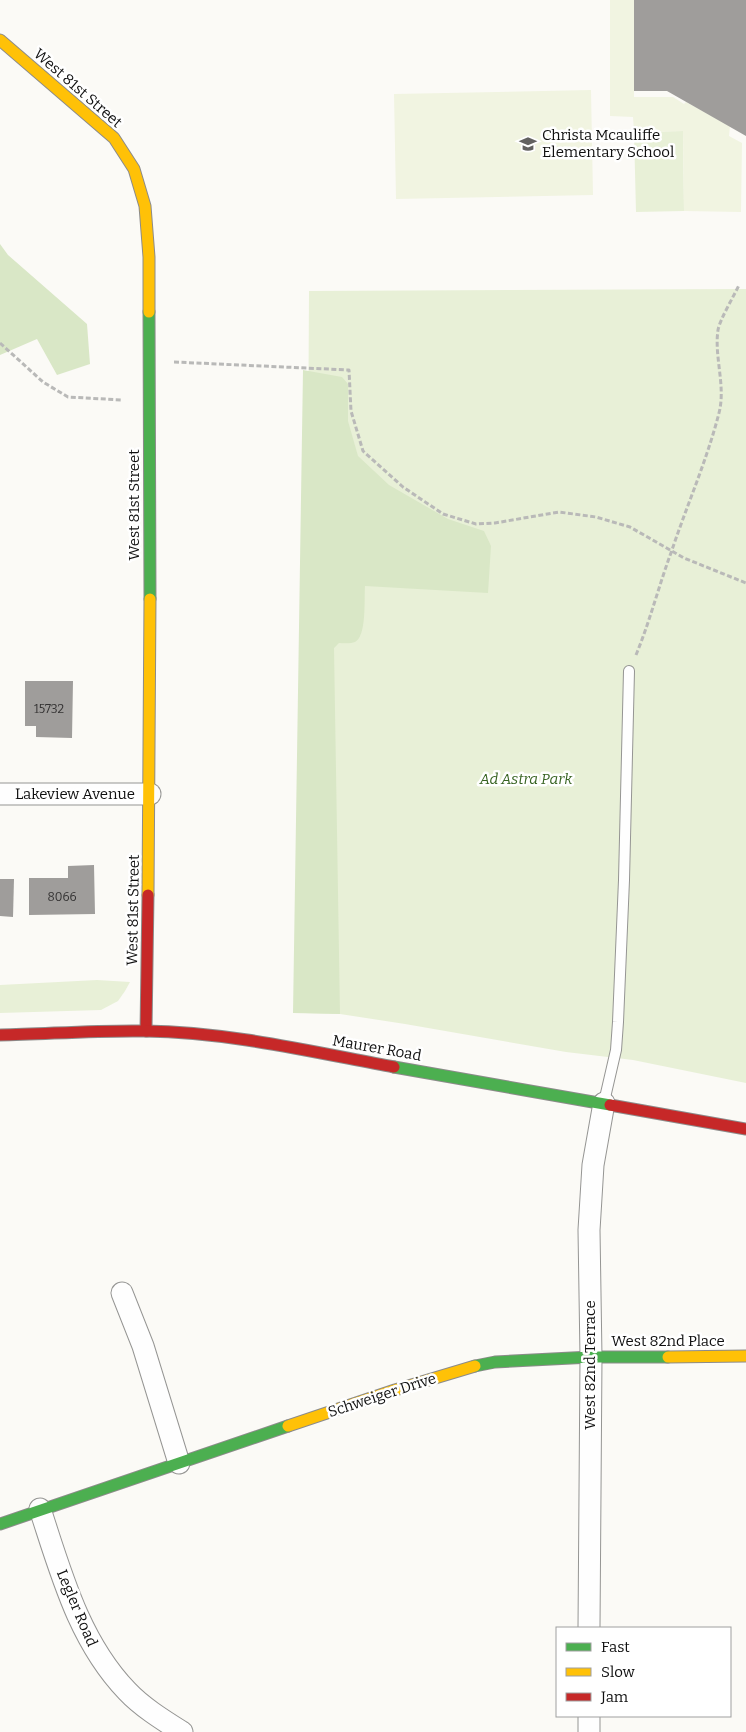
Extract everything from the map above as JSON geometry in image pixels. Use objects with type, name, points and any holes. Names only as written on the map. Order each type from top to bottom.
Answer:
[{"type":"street","name":"West 81st Street","points":[[0,40],[114,138],[134,169],[145,206],[149,257],[150,794],[146,1031]]},
{"type":"street","name":"Lakeview Avenue","points":[[0,794],[150,794]]},
{"type":"street","name":"Maurer Road","points":[[0,1036],[146,1031],[209,1036],[259,1043],[746,1129]]},
{"type":"street","name":"West 82nd Terrace","points":[[589,1627],[591,1357],[589,1230],[593,1165],[604,1103]]},
{"type":"street","points":[[122,1293],[143,1346],[179,1463]]},
{"type":"street","name":"West 82nd Place","points":[[591,1357],[746,1356]]},
{"type":"street","name":"Schweiger Drive","points":[[0,1524],[40,1509],[466,1368],[495,1362],[591,1357]]},
{"type":"street","name":"Legler Road","points":[[40,1509],[71,1601],[101,1660],[127,1692],[156,1716],[182,1732]]},
{"type":"street","points":[[589,1717],[589,1732]]},
{"type":"lane","points":[[604,1103],[616,1050],[618,1022],[624,880],[629,671]]},
{"type":"path","points":[[629,671],[647,628],[719,411],[721,382],[718,328],[740,285]]},
{"type":"path","points":[[0,343],[43,382],[68,397],[126,400]]},
{"type":"path","points":[[149,362],[348,370],[351,411],[363,451],[403,487],[443,514],[476,524],[496,523],[559,512],[596,517],[630,527],[684,558],[746,583]]},
{"type":"green space","points":[[610,0],[634,0],[634,97],[673,97],[684,104],[686,102],[730,126],[729,136],[742,143],[741,212],[684,211],[683,131],[634,132],[633,117],[610,116]]},
{"type":"green space","points":[[591,90],[593,195],[396,199],[394,94]]},
{"type":"green space","points":[[683,131],[684,211],[636,212],[634,132]]},
{"type":"green space","points":[[0,244],[8,255],[87,324],[90,364],[57,375],[37,339],[0,355]]},
{"type":"green space","name":"Ad Astra Park","points":[[746,289],[746,1083],[633,1060],[566,1052],[340,1014],[305,1013],[309,291]]},
{"type":"green space","points":[[303,370],[342,377],[348,384],[348,421],[358,456],[389,485],[448,519],[484,531],[491,546],[488,593],[365,586],[365,608],[359,638],[353,643],[339,643],[334,648],[340,1014],[293,1013]]},
{"type":"green space","points":[[97,980],[130,982],[118,1001],[101,1010],[0,1013],[0,985]]},
{"type":"building","points":[[634,0],[746,0],[746,136],[667,91],[634,91]]},
{"type":"building","points":[[25,681],[73,681],[72,738],[36,737],[36,726],[25,726]]},
{"type":"building","points":[[94,865],[95,914],[29,915],[29,878],[68,878],[68,866]]},
{"type":"building","points":[[0,879],[14,879],[13,917],[0,916]]},
{"type":"traffic: fast","points":[[149,312],[150,599]]},
{"type":"traffic: fast","points":[[394,1067],[610,1105]]},
{"type":"traffic: fast","points":[[475,1366],[495,1362],[591,1357],[668,1357]]},
{"type":"traffic: fast","points":[[0,1524],[288,1426]]},
{"type":"traffic: slow","points":[[0,40],[114,138],[134,169],[145,206],[149,257],[149,312]]},
{"type":"traffic: slow","points":[[148,895],[150,599]]},
{"type":"traffic: slow","points":[[668,1357],[746,1356]]},
{"type":"traffic: slow","points":[[288,1426],[395,1390],[475,1366]]},
{"type":"traffic: jam","points":[[146,1031],[148,895]]},
{"type":"traffic: jam","points":[[0,1035],[109,1031],[176,1032],[271,1044],[394,1067]]},
{"type":"traffic: jam","points":[[610,1105],[746,1129]]},
{"type":"place","name":"Christa Mcauliffe Elementary School","points":[[528,144]]}]
